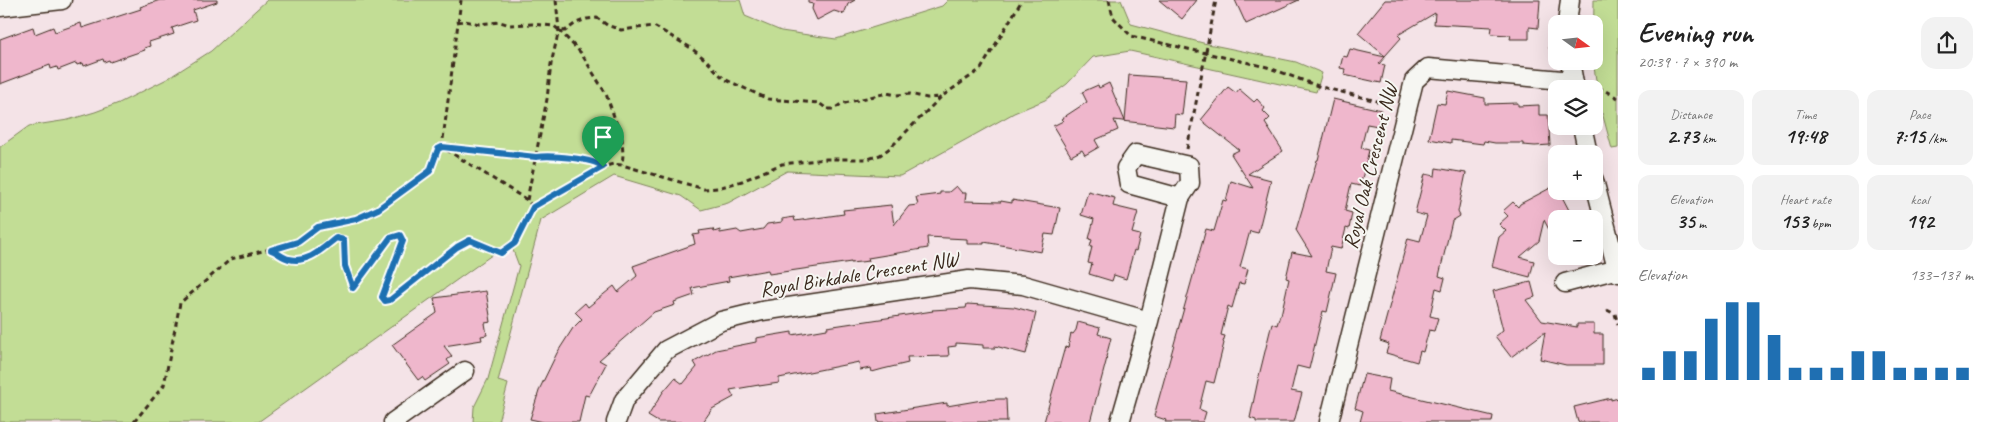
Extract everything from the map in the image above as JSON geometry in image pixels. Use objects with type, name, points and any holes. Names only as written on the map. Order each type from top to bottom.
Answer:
[{"type":"street","points":[[0,7],[62,0]]},
{"type":"street","points":[[1568,15],[1570,0]]},
{"type":"street","name":"Royal Oak Crescent NW","points":[[1329,422],[1414,81],[1428,68],[1548,82]]},
{"type":"street","points":[[1120,422],[1149,321],[1180,198],[1190,183],[1189,166],[1136,154],[1126,168],[1128,184],[1180,198]]},
{"type":"street","points":[[1565,283],[1618,271],[1599,200]]},
{"type":"street","name":"Royal Birkdale Crescent NW","points":[[616,422],[624,400],[666,350],[721,321],[762,311],[969,280],[1022,285],[1149,321]]},
{"type":"street","points":[[393,422],[465,371]]},
{"type":"path","points":[[442,147],[461,0]]},
{"type":"path","points":[[527,200],[547,99],[551,64],[559,30],[556,0]]},
{"type":"path","points":[[271,250],[290,260],[306,258],[316,254],[336,238],[344,240],[345,266],[353,288],[390,238],[400,235],[403,241],[383,290],[382,297],[385,301],[457,247],[470,240],[501,253],[515,243],[533,207],[603,167],[622,165],[704,189],[731,185],[782,164],[826,159],[868,159],[880,155],[890,148],[941,97],[981,69],[1022,0]]},
{"type":"path","points":[[1109,0],[1113,17],[1131,36],[1267,67],[1318,86],[1407,109]]},
{"type":"path","points":[[1184,165],[1216,0]]},
{"type":"path","points":[[559,30],[564,31],[576,23],[597,18],[607,25],[621,30],[654,26],[691,48],[706,60],[724,80],[768,99],[819,104],[827,109],[834,109],[841,104],[888,93],[896,95],[910,94],[927,98],[941,97]]},
{"type":"path","points":[[457,22],[465,20],[479,24],[500,22],[510,25],[532,24],[554,26],[559,30],[581,53],[606,94],[622,139],[624,155],[622,165]]},
{"type":"path","points":[[1603,90],[1618,98]]},
{"type":"path","points":[[442,147],[527,200],[533,207]]},
{"type":"path","points":[[134,422],[164,385],[180,303],[231,259],[298,242],[318,227],[356,219],[378,209],[430,171],[438,149],[442,147],[536,157],[550,155],[594,161],[603,167]]},
{"type":"path","points":[[1607,310],[1615,314],[1618,324]]},
{"type":"green space","points":[[267,0],[740,0],[745,16],[781,31],[836,39],[942,6],[948,0],[1121,0],[1131,24],[1203,43],[1296,62],[1322,73],[1316,92],[1130,51],[1093,57],[1067,84],[1045,100],[1014,113],[900,176],[787,171],[728,203],[701,210],[681,196],[614,176],[541,220],[498,381],[508,384],[498,422],[473,422],[474,407],[488,379],[519,266],[510,242],[258,422],[0,422],[0,147],[29,126],[68,120],[95,112],[119,103],[167,79],[211,51]]},
{"type":"green space","points":[[1594,0],[1618,0],[1618,148],[1612,149],[1603,116],[1603,80],[1596,80],[1594,70],[1603,70],[1603,15],[1594,15]]},
{"type":"building","points":[[160,0],[217,0],[217,2],[193,10],[196,20],[172,28],[174,34],[149,42],[150,46],[144,48],[145,50],[110,62],[109,60],[104,62],[103,59],[84,66],[83,63],[77,65],[76,63],[58,70],[57,67],[51,69],[50,65],[0,84],[0,39],[33,27],[35,34],[53,27],[55,32],[81,23],[82,28],[141,9],[140,7]]},
{"type":"building","points":[[808,0],[855,0],[848,4],[844,14],[834,11],[817,20],[812,9],[813,4],[808,3]]},
{"type":"building","points":[[1159,0],[1197,0],[1182,19]]},
{"type":"building","points":[[1235,0],[1299,0],[1246,24]]},
{"type":"building","points":[[1385,0],[1540,0],[1538,28],[1529,27],[1529,39],[1510,39],[1511,35],[1491,34],[1492,27],[1434,24],[1435,13],[1398,35],[1401,38],[1385,56],[1358,33]]},
{"type":"building","points":[[1350,49],[1385,57],[1379,64],[1385,65],[1381,83],[1344,75],[1345,69],[1340,68],[1343,56],[1347,57]]},
{"type":"building","points":[[1129,75],[1186,79],[1182,115],[1175,114],[1174,127],[1114,120],[1118,130],[1095,140],[1099,147],[1085,155],[1082,150],[1071,156],[1053,126],[1063,121],[1061,119],[1087,102],[1082,92],[1098,85],[1099,88],[1109,83],[1125,121]]},
{"type":"building","points":[[1228,87],[1236,93],[1239,89],[1254,102],[1257,99],[1265,108],[1263,111],[1270,118],[1265,123],[1283,151],[1248,174],[1271,180],[1258,233],[1250,231],[1240,267],[1248,269],[1244,284],[1239,283],[1232,308],[1228,306],[1221,335],[1225,336],[1224,343],[1214,383],[1206,381],[1199,409],[1206,412],[1203,422],[1165,422],[1166,420],[1154,416],[1206,229],[1214,231],[1223,200],[1226,201],[1231,181],[1253,188],[1231,154],[1239,150],[1201,120]]},
{"type":"building","points":[[1448,91],[1485,98],[1485,104],[1518,103],[1518,106],[1539,105],[1539,115],[1548,115],[1550,145],[1535,146],[1523,145],[1523,143],[1484,141],[1483,144],[1451,140],[1451,143],[1429,139],[1437,103],[1445,104]]},
{"type":"building","points":[[1333,99],[1381,110],[1378,126],[1367,124],[1361,148],[1369,150],[1365,167],[1360,186],[1351,184],[1345,211],[1352,213],[1349,229],[1346,228],[1341,249],[1331,247],[1326,271],[1336,273],[1327,312],[1323,311],[1309,369],[1297,366],[1291,391],[1302,393],[1294,422],[1256,422],[1256,420],[1250,418],[1258,380],[1272,323],[1277,325],[1281,315],[1289,279],[1286,278],[1292,252],[1312,256],[1296,230],[1318,160]]},
{"type":"building","points":[[1436,168],[1466,173],[1458,212],[1460,216],[1452,221],[1439,276],[1445,278],[1442,290],[1436,288],[1430,316],[1438,318],[1434,331],[1429,330],[1423,352],[1420,351],[1417,362],[1386,353],[1389,344],[1380,341],[1408,238],[1420,241],[1427,216],[1415,213],[1425,174],[1435,176]]},
{"type":"building","points":[[956,186],[962,193],[966,193],[965,201],[1001,201],[1012,203],[1012,200],[1060,208],[1054,235],[1045,234],[1041,252],[984,242],[984,244],[967,244],[967,239],[927,237],[928,248],[868,258],[869,261],[769,274],[768,270],[728,277],[729,281],[692,288],[694,295],[674,302],[675,305],[654,312],[599,360],[606,364],[589,396],[585,395],[579,422],[544,422],[530,419],[540,388],[557,353],[573,328],[582,319],[575,312],[585,303],[588,307],[614,286],[618,292],[637,276],[633,266],[695,244],[693,235],[700,234],[699,231],[713,229],[714,232],[720,230],[720,233],[737,230],[741,233],[763,229],[767,224],[782,222],[782,219],[794,217],[795,221],[844,214],[843,210],[891,205],[894,225],[909,206],[918,205],[916,197],[949,192]]},
{"type":"building","points":[[1548,189],[1548,200],[1564,200],[1569,210],[1548,210],[1548,228],[1544,220],[1539,241],[1520,257],[1534,261],[1530,277],[1492,267],[1499,237],[1506,231],[1499,224],[1508,216],[1503,211],[1513,202],[1518,207],[1520,204]]},
{"type":"building","points":[[1088,191],[1115,198],[1113,206],[1138,212],[1132,233],[1140,235],[1126,279],[1114,275],[1112,281],[1089,274],[1092,264],[1088,263],[1092,240],[1089,239],[1094,219],[1081,215]]},
{"type":"building","points":[[1531,282],[1535,297],[1526,300],[1542,321],[1577,327],[1577,324],[1594,324],[1594,334],[1603,334],[1603,365],[1566,365],[1540,359],[1545,332],[1511,357],[1495,336],[1503,330],[1493,291]]},
{"type":"building","points":[[486,291],[491,322],[485,323],[487,335],[481,336],[482,340],[444,346],[452,356],[447,360],[450,364],[425,381],[422,377],[418,380],[392,345],[437,313],[434,298]]},
{"type":"building","points":[[967,304],[1014,307],[1036,313],[1026,354],[995,346],[995,348],[983,348],[983,345],[956,343],[956,346],[948,347],[949,356],[907,357],[908,363],[872,372],[871,368],[860,370],[859,362],[779,378],[779,383],[730,390],[734,397],[712,409],[703,422],[658,422],[648,416],[663,392],[675,378],[683,384],[697,367],[694,362],[716,350],[756,342],[756,338],[792,332],[792,335],[827,329],[827,327],[932,310],[966,308]]},
{"type":"building","points":[[1078,322],[1100,328],[1098,334],[1111,338],[1090,422],[1044,422],[1065,347],[1068,348],[1071,333],[1073,334],[1076,330]]},
{"type":"building","points":[[1364,374],[1390,379],[1388,391],[1493,416],[1492,422],[1360,422],[1363,411],[1355,408]]},
{"type":"building","points":[[1611,398],[1611,400],[1618,398],[1618,422],[1578,422],[1574,407]]},
{"type":"building","points":[[1006,399],[1007,422],[878,422],[877,414],[947,403],[947,406],[982,400]]},
{"type":"route","points":[[442,147],[536,157],[550,155],[594,161],[603,167],[533,207],[515,243],[501,253],[470,240],[457,247],[390,300],[385,301],[382,297],[383,290],[403,241],[400,235],[390,238],[353,288],[345,266],[344,240],[336,238],[316,254],[306,258],[290,260],[271,250],[298,242],[318,227],[356,219],[378,209],[430,171],[438,149],[442,147]]}]
